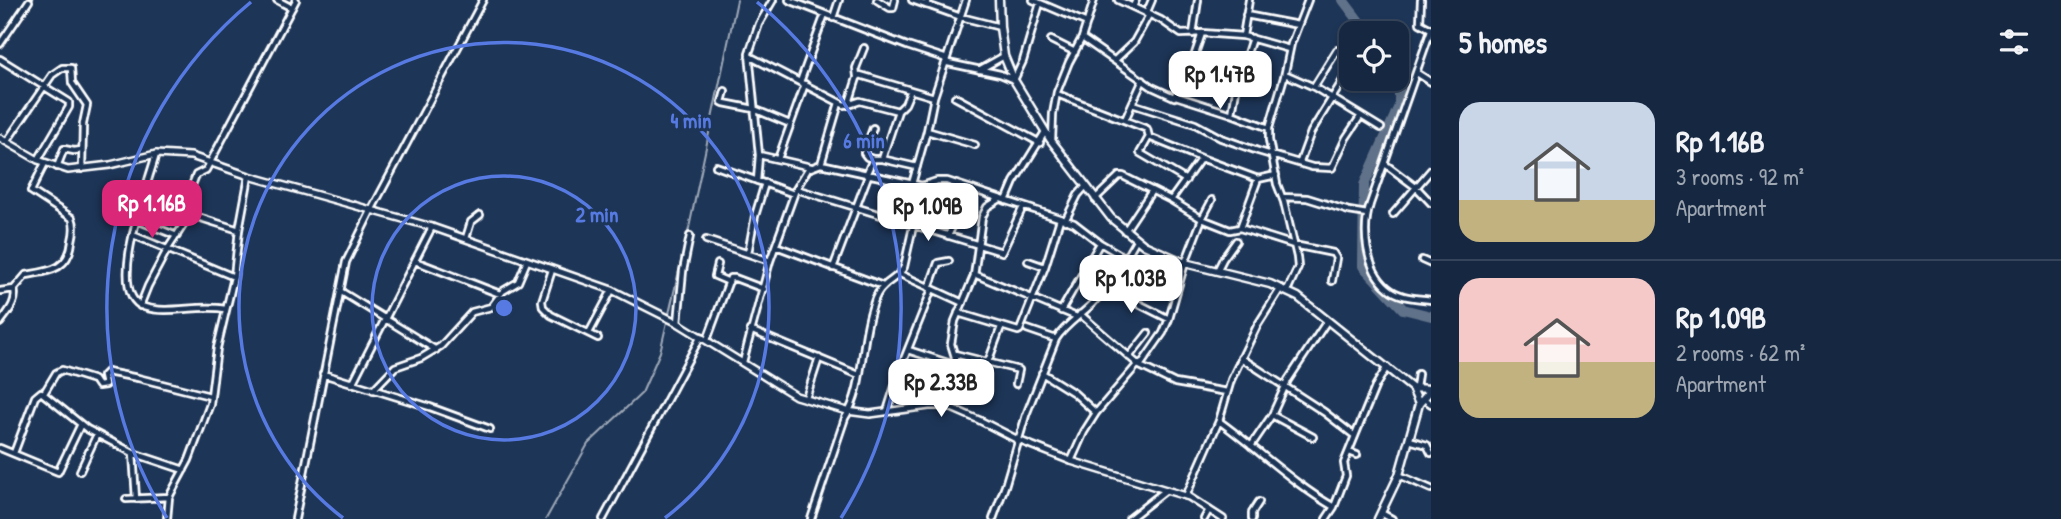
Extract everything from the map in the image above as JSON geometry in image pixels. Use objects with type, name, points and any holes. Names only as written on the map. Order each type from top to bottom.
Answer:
[{"type":"main road","points":[[999,0],[1004,56],[1014,80],[1049,136],[1111,218],[1136,240],[1185,263],[1284,290],[1297,297],[1414,388],[1421,402]]},
{"type":"main road","points":[[1414,388],[1431,390]]},
{"type":"main road","points":[[1379,516],[1399,475],[1421,402],[1431,390]]},
{"type":"street","points":[[276,0],[292,8]]},
{"type":"street","points":[[141,306],[167,250],[190,215],[187,196],[196,175],[206,170],[296,0]]},
{"type":"street","points":[[295,519],[346,262],[483,0]]},
{"type":"street","points":[[757,181],[759,155],[749,56],[759,24],[773,0]]},
{"type":"street","points":[[789,0],[947,62],[1000,74],[1014,80],[1023,61],[1037,1],[1081,21]]},
{"type":"street","points":[[833,18],[839,0]]},
{"type":"street","points":[[877,0],[890,8],[894,7],[895,0]]},
{"type":"street","points":[[912,0],[1000,27]]},
{"type":"street","points":[[912,184],[928,131],[934,97],[966,0]]},
{"type":"street","points":[[947,406],[954,365],[951,344],[958,313],[974,274],[982,217],[987,207],[1003,200],[1040,143],[1049,136],[1057,94],[1082,38],[1081,21],[1094,0]]},
{"type":"street","points":[[1118,0],[1161,20],[1178,34],[1202,33],[1252,38],[1289,49]]},
{"type":"street","points":[[1133,7],[1136,0]]},
{"type":"street","points":[[1115,60],[1134,42],[1148,15],[1152,0]]},
{"type":"street","points":[[1193,34],[1198,0]]},
{"type":"street","points":[[1243,37],[1249,0]]},
{"type":"street","points":[[1186,496],[1219,421],[1241,358],[1262,318],[1298,267],[1276,175],[1269,128],[1285,74],[1289,49],[1308,0]]},
{"type":"street","points":[[1421,0],[1420,23],[1430,29],[1385,164],[1364,213],[1369,258],[1387,288],[1407,297],[1431,300]]},
{"type":"street","points":[[0,44],[29,1]]},
{"type":"street","points":[[778,159],[825,14]]},
{"type":"street","points":[[1246,15],[1298,25]]},
{"type":"street","points":[[1176,96],[1202,33]]},
{"type":"street","points":[[1082,38],[1172,97],[1176,96],[1269,128]]},
{"type":"street","points":[[1232,114],[1237,84],[1252,38]]},
{"type":"street","points":[[1051,40],[1075,52]]},
{"type":"street","points":[[847,105],[857,76],[856,64],[864,48]]},
{"type":"street","points":[[1314,87],[1337,50]]},
{"type":"street","points":[[749,56],[839,103],[847,105],[860,101],[898,111]]},
{"type":"street","points":[[979,70],[1004,56]]},
{"type":"street","points":[[0,59],[68,101],[31,191],[72,218],[74,223],[71,248],[64,264],[44,272],[26,275],[15,289],[15,298],[0,323]]},
{"type":"street","points":[[7,141],[52,75],[62,68],[71,68],[72,83],[87,105],[83,124],[82,169]]},
{"type":"street","points":[[1417,73],[1431,82]]},
{"type":"street","points":[[1187,74],[1237,84]]},
{"type":"street","points":[[1285,74],[1314,87],[1381,128]]},
{"type":"street","points":[[857,76],[934,97]]},
{"type":"street","points":[[1125,120],[1143,80]]},
{"type":"street","points":[[1300,162],[1311,132],[1339,86]]},
{"type":"street","points":[[882,159],[898,111],[905,104],[911,90]]},
{"type":"street","points":[[725,91],[723,103],[754,109],[790,124]]},
{"type":"street","points":[[1057,94],[1147,129],[1149,136],[1140,153],[1186,180]]},
{"type":"street","points":[[955,97],[1040,143]]},
{"type":"street","points":[[821,164],[839,103]]},
{"type":"street","points":[[1132,104],[1195,124],[1221,138],[1312,167],[1332,168],[1346,138],[1360,117]]},
{"type":"street","points":[[873,128],[864,153],[873,159],[917,167]]},
{"type":"street","points":[[928,131],[975,145]]},
{"type":"street","points":[[1149,136],[1258,179],[1276,175]]},
{"type":"street","points":[[0,138],[41,162],[68,170],[110,165],[156,154],[191,156],[249,176],[432,226],[612,290],[663,314],[790,393],[850,411],[870,414],[947,406],[1018,440],[1071,461],[1186,496],[1223,519]]},
{"type":"street","points":[[57,168],[63,150],[82,150]]},
{"type":"street","points":[[156,154],[141,199],[133,235],[127,271],[127,288],[131,299],[141,306],[158,310],[205,306],[225,309]]},
{"type":"street","points":[[759,155],[811,167]]},
{"type":"street","points":[[1171,200],[1201,158]]},
{"type":"street","points":[[833,268],[873,159]]},
{"type":"street","points":[[743,362],[770,261],[795,192],[803,175],[811,167],[821,164],[922,186],[942,181],[969,189],[1077,225],[1126,258]]},
{"type":"street","points":[[1385,164],[1417,188],[1431,203]]},
{"type":"street","points":[[716,166],[757,181],[1003,252],[1023,207]]},
{"type":"street","points":[[1393,214],[1431,170]]},
{"type":"street","points":[[167,519],[169,497],[184,470],[207,413],[216,348],[234,277],[249,176]]},
{"type":"street","points":[[1095,200],[1121,176],[1171,200],[1202,219],[1230,230],[1240,228],[1335,254],[1332,281]]},
{"type":"street","points":[[1240,228],[1258,179]]},
{"type":"street","points":[[748,253],[765,183]]},
{"type":"street","points":[[811,519],[845,418],[850,411],[868,318],[875,298],[883,286],[900,274],[904,267],[922,186]]},
{"type":"street","points":[[958,313],[1019,331],[1062,220],[1086,186]]},
{"type":"street","points":[[948,236],[969,189]]},
{"type":"street","points":[[1125,231],[1152,192]]},
{"type":"street","points":[[1282,197],[1312,199],[1364,213]]},
{"type":"street","points":[[141,199],[239,230]]},
{"type":"street","points":[[1071,461],[1096,413],[1160,339],[1169,319],[1185,263],[1212,200]]},
{"type":"street","points":[[466,238],[471,222],[480,215]]},
{"type":"street","points":[[137,220],[177,236]]},
{"type":"street","points":[[352,384],[432,226]]},
{"type":"street","points":[[133,235],[234,277]]},
{"type":"street","points":[[676,322],[690,236]]},
{"type":"street","points":[[706,240],[770,261]]},
{"type":"street","points":[[993,519],[1042,373],[1060,332],[1090,306],[1109,283],[1136,240]]},
{"type":"street","points":[[1216,272],[1236,242]]},
{"type":"street","points":[[1061,311],[1100,243]]},
{"type":"street","points":[[776,246],[883,286]]},
{"type":"street","points":[[1422,260],[1431,264]]},
{"type":"street","points":[[415,261],[500,294]]},
{"type":"street","points":[[373,390],[395,367],[436,350],[471,313],[489,308],[500,294],[517,283],[527,261]]},
{"type":"street","points":[[887,412],[938,264],[949,261]]},
{"type":"street","points":[[1028,261],[1045,267]]},
{"type":"street","points":[[718,264],[715,276],[729,282]]},
{"type":"street","points":[[552,270],[543,294],[543,307],[551,315],[598,338]]},
{"type":"street","points":[[900,274],[963,303]]},
{"type":"street","points":[[974,274],[1078,316],[1139,365],[1175,383],[1227,392]]},
{"type":"street","points":[[603,519],[704,338],[730,278],[764,289]]},
{"type":"street","points":[[1109,283],[1135,302],[1169,319]]},
{"type":"street","points":[[0,291],[15,289]]},
{"type":"street","points":[[589,333],[612,290]]},
{"type":"street","points":[[340,291],[436,350]]},
{"type":"street","points":[[1251,446],[1326,321]]},
{"type":"street","points":[[988,362],[1001,327]]},
{"type":"street","points":[[1027,329],[1056,340]]},
{"type":"street","points":[[750,330],[859,375]]},
{"type":"street","points":[[1129,356],[1147,333]]},
{"type":"street","points":[[908,350],[954,365]]},
{"type":"street","points":[[954,354],[1019,370],[1016,384]]},
{"type":"street","points":[[806,398],[819,358]]},
{"type":"street","points":[[1241,358],[1324,412],[1355,436]]},
{"type":"street","points":[[1326,519],[1334,507],[1346,476],[1344,463],[1376,385],[1387,367]]},
{"type":"street","points":[[44,393],[56,373],[62,370],[94,380],[97,386],[105,385],[103,376],[107,372],[138,377],[210,396]]},
{"type":"street","points":[[1042,373],[1074,393],[1096,413]]},
{"type":"street","points":[[323,374],[430,407],[490,429]]},
{"type":"street","points":[[1414,388],[1418,374]]},
{"type":"street","points":[[14,453],[39,392],[44,393],[97,434],[134,453],[184,470]]},
{"type":"street","points":[[1421,402],[1431,404]]},
{"type":"street","points":[[1272,415],[1313,437]]},
{"type":"street","points":[[1219,421],[1314,496],[1334,507]]},
{"type":"street","points":[[0,448],[58,472],[81,424]]},
{"type":"street","points":[[80,471],[97,434]]},
{"type":"street","points":[[1409,440],[1427,446],[1431,453]]},
{"type":"street","points":[[1349,452],[1357,454]]},
{"type":"street","points":[[134,453],[135,499]]},
{"type":"street","points":[[1399,475],[1431,489]]},
{"type":"street","points":[[1129,519],[1166,490]]},
{"type":"street","points":[[126,499],[169,497]]},
{"type":"street","points":[[1252,519],[1252,513],[1259,502]]},
{"type":"street","points":[[1204,519],[1209,509]]},
{"type":"street","points":[[1379,516],[1392,519]]},
{"type":"waterway","points":[[546,519],[588,444],[642,393],[660,352],[737,0]]},
{"type":"waterway","points":[[1343,0],[1359,21]]},
{"type":"waterway","points":[[1399,91],[1399,106],[1364,185],[1363,266],[1403,309],[1431,316]]}]
